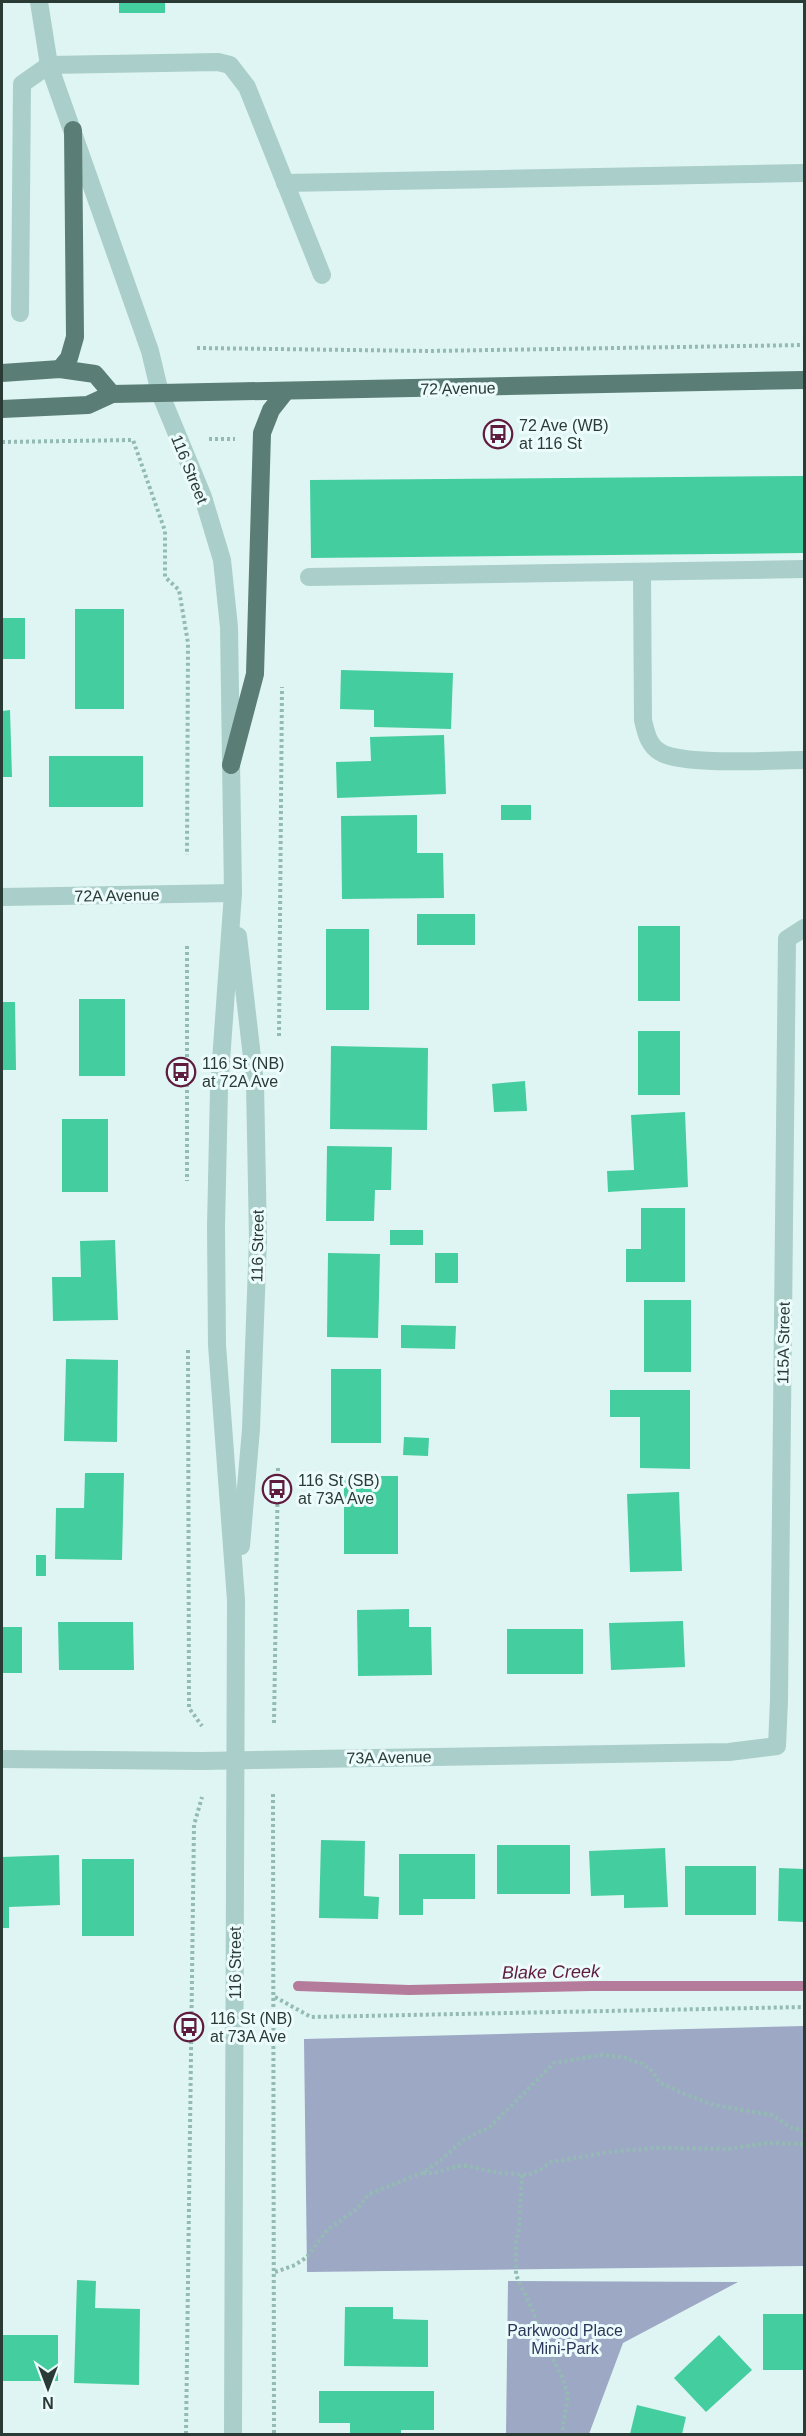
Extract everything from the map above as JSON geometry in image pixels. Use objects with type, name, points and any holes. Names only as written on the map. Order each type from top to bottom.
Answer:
[{"type":"main road","points":[[60,369],[69,358],[75,337],[73,130]]},
{"type":"main road","points":[[2,373],[60,369],[94,374],[112,394]]},
{"type":"main road","name":"72 Avenue","points":[[2,409],[88,405],[112,394],[804,380]]},
{"type":"main road","points":[[231,765],[255,674],[262,433],[272,410],[286,391]]},
{"type":"street","name":"116 Street","points":[[39,2],[49,65],[150,351],[159,393],[203,497],[222,560],[229,627],[233,893],[219,1089],[216,1227],[217,1345],[236,1600],[233,2434]]},
{"type":"street","points":[[20,313],[22,84],[49,65],[218,62],[230,65],[247,87],[322,275]]},
{"type":"street","points":[[285,183],[804,173]]},
{"type":"street","points":[[309,577],[804,569]]},
{"type":"street","points":[[642,572],[643,720],[648,739],[660,752],[681,759],[804,760]]},
{"type":"street","name":"116 Street","points":[[233,893],[255,1083],[258,1239],[251,1429],[236,1600]]},
{"type":"street","name":"72A Avenue","points":[[2,897],[233,893]]},
{"type":"street","name":"115A Street","points":[[777,1746],[787,939],[804,928]]},
{"type":"street","name":"73A Avenue","points":[[2,1759],[237,1760],[729,1752],[777,1746]]},
{"type":"path","points":[[197,348],[429,351],[804,345]]},
{"type":"path","points":[[204,439],[244,438]]},
{"type":"path","points":[[2,442],[133,440],[165,531],[165,577],[179,590],[188,643],[187,855]]},
{"type":"path","points":[[273,1794],[274,2434]]},
{"type":"path","points":[[186,2434],[194,1825],[202,1797]]},
{"type":"path","points":[[275,1997],[311,2017],[804,2007]]},
{"type":"path","points":[[274,2272],[295,2265],[307,2257],[320,2237],[357,2210],[369,2194],[422,2173],[469,2136],[490,2127],[554,2063],[602,2055],[640,2062],[660,2083],[682,2093],[714,2105],[772,2115],[790,2127],[804,2131]]},
{"type":"path","points":[[422,2173],[435,2173],[458,2166],[468,2166],[522,2175],[540,2170],[551,2162],[610,2152],[656,2148],[729,2150],[768,2142],[804,2144]]},
{"type":"path","points":[[522,2175],[516,2244],[516,2275],[568,2395],[562,2434]]},
{"type":"green space","points":[[804,2026],[804,2266],[307,2272],[304,2039]]},
{"type":"green space","name":"Parkwood Place Mini-Park","points":[[508,2281],[738,2282],[623,2343],[589,2434],[506,2434]]},
{"type":"building","points":[[119,2],[165,2],[165,13],[119,13]]},
{"type":"building","points":[[804,476],[804,553],[311,558],[310,480]]},
{"type":"building","points":[[75,609],[124,609],[124,709],[75,709]]},
{"type":"building","points":[[2,618],[25,618],[25,659],[2,659]]},
{"type":"building","points":[[341,670],[453,673],[451,729],[374,727],[374,710],[340,709]]},
{"type":"building","points":[[10,710],[12,777],[2,777],[2,711]]},
{"type":"building","points":[[444,735],[446,794],[337,798],[336,762],[371,761],[370,737]]},
{"type":"building","points":[[49,756],[143,756],[143,807],[49,807]]},
{"type":"building","points":[[501,805],[531,805],[531,820],[501,820]]},
{"type":"building","points":[[417,815],[417,853],[443,853],[444,898],[342,899],[341,816]]},
{"type":"building","points":[[417,914],[475,914],[475,945],[417,945]]},
{"type":"building","points":[[638,926],[680,926],[680,1001],[638,1001]]},
{"type":"building","points":[[326,929],[369,929],[369,1010],[326,1010]]},
{"type":"building","points":[[79,999],[125,999],[125,1076],[79,1076]]},
{"type":"building","points":[[2,1002],[15,1002],[16,1070],[2,1070]]},
{"type":"building","points":[[638,1031],[680,1031],[680,1095],[638,1095]]},
{"type":"building","points":[[331,1046],[428,1048],[427,1130],[330,1129]]},
{"type":"building","points":[[525,1081],[527,1111],[494,1112],[492,1084]]},
{"type":"building","points":[[685,1112],[688,1187],[608,1192],[607,1171],[634,1170],[631,1115]]},
{"type":"building","points":[[62,1119],[108,1119],[108,1192],[62,1192]]},
{"type":"building","points":[[327,1146],[392,1147],[391,1190],[375,1190],[374,1221],[326,1221]]},
{"type":"building","points":[[641,1208],[685,1208],[685,1282],[626,1282],[626,1249],[641,1249]]},
{"type":"building","points":[[390,1230],[423,1230],[423,1245],[390,1245]]},
{"type":"building","points":[[115,1240],[118,1320],[53,1321],[52,1277],[81,1277],[80,1241]]},
{"type":"building","points":[[328,1253],[380,1254],[378,1338],[327,1337]]},
{"type":"building","points":[[435,1253],[458,1253],[458,1283],[435,1283]]},
{"type":"building","points":[[644,1300],[691,1300],[691,1372],[644,1372]]},
{"type":"building","points":[[401,1325],[456,1326],[455,1349],[401,1348]]},
{"type":"building","points":[[66,1359],[118,1360],[117,1442],[64,1441]]},
{"type":"building","points":[[331,1369],[381,1369],[381,1443],[331,1443]]},
{"type":"building","points":[[610,1390],[690,1390],[690,1469],[640,1468],[640,1417],[610,1417]]},
{"type":"building","points":[[404,1437],[429,1438],[428,1456],[403,1455]]},
{"type":"building","points":[[85,1473],[124,1473],[122,1560],[55,1559],[56,1508],[84,1508]]},
{"type":"building","points":[[344,1476],[398,1476],[398,1554],[344,1554]]},
{"type":"building","points":[[679,1492],[682,1571],[630,1572],[627,1494]]},
{"type":"building","points":[[36,1555],[46,1555],[46,1576],[36,1576]]},
{"type":"building","points":[[409,1609],[409,1627],[431,1627],[432,1675],[358,1676],[357,1610]]},
{"type":"building","points":[[683,1621],[685,1667],[611,1670],[609,1623]]},
{"type":"building","points":[[58,1622],[133,1622],[134,1670],[59,1670]]},
{"type":"building","points":[[2,1627],[22,1627],[22,1673],[2,1673]]},
{"type":"building","points":[[507,1629],[583,1629],[583,1674],[507,1674]]},
{"type":"building","points":[[321,1840],[365,1841],[364,1896],[379,1897],[378,1919],[319,1918]]},
{"type":"building","points":[[497,1845],[570,1845],[570,1894],[497,1894]]},
{"type":"building","points":[[665,1848],[668,1907],[624,1908],[624,1895],[591,1896],[589,1851]]},
{"type":"building","points":[[399,1854],[475,1854],[475,1899],[423,1899],[423,1915],[399,1915]]},
{"type":"building","points":[[59,1855],[60,1905],[9,1907],[9,1928],[2,1928],[2,1857]]},
{"type":"building","points":[[82,1859],[134,1859],[134,1936],[82,1936]]},
{"type":"building","points":[[685,1866],[756,1866],[756,1915],[685,1915]]},
{"type":"building","points":[[779,1868],[804,1869],[804,1922],[778,1921]]},
{"type":"building","points":[[77,2280],[96,2281],[95,2308],[140,2309],[139,2385],[74,2383]]},
{"type":"building","points":[[345,2307],[393,2307],[393,2319],[428,2320],[428,2367],[344,2366]]},
{"type":"building","points":[[763,2314],[804,2314],[804,2370],[763,2370]]},
{"type":"building","points":[[2,2335],[58,2335],[58,2381],[2,2381]]},
{"type":"building","points":[[719,2335],[752,2370],[706,2412],[674,2378]]},
{"type":"building","points":[[319,2391],[434,2391],[434,2430],[401,2430],[401,2434],[350,2434],[350,2423],[319,2423]]},
{"type":"building","points":[[637,2405],[686,2417],[682,2434],[630,2434]]},
{"type":"waterway","name":"Blake Creek","points":[[298,1986],[409,1990],[591,1986],[804,1986]]},
{"type":"place","name":"72 Ave (WB) at 116 St","points":[[498,434]]},
{"type":"place","name":"116 St (NB) at 72A Ave","points":[[181,1072]]},
{"type":"place","name":"116 St (SB) at 73A Ave","points":[[277,1489]]},
{"type":"place","name":"116 St (NB) at 73A Ave","points":[[189,2027]]}]
